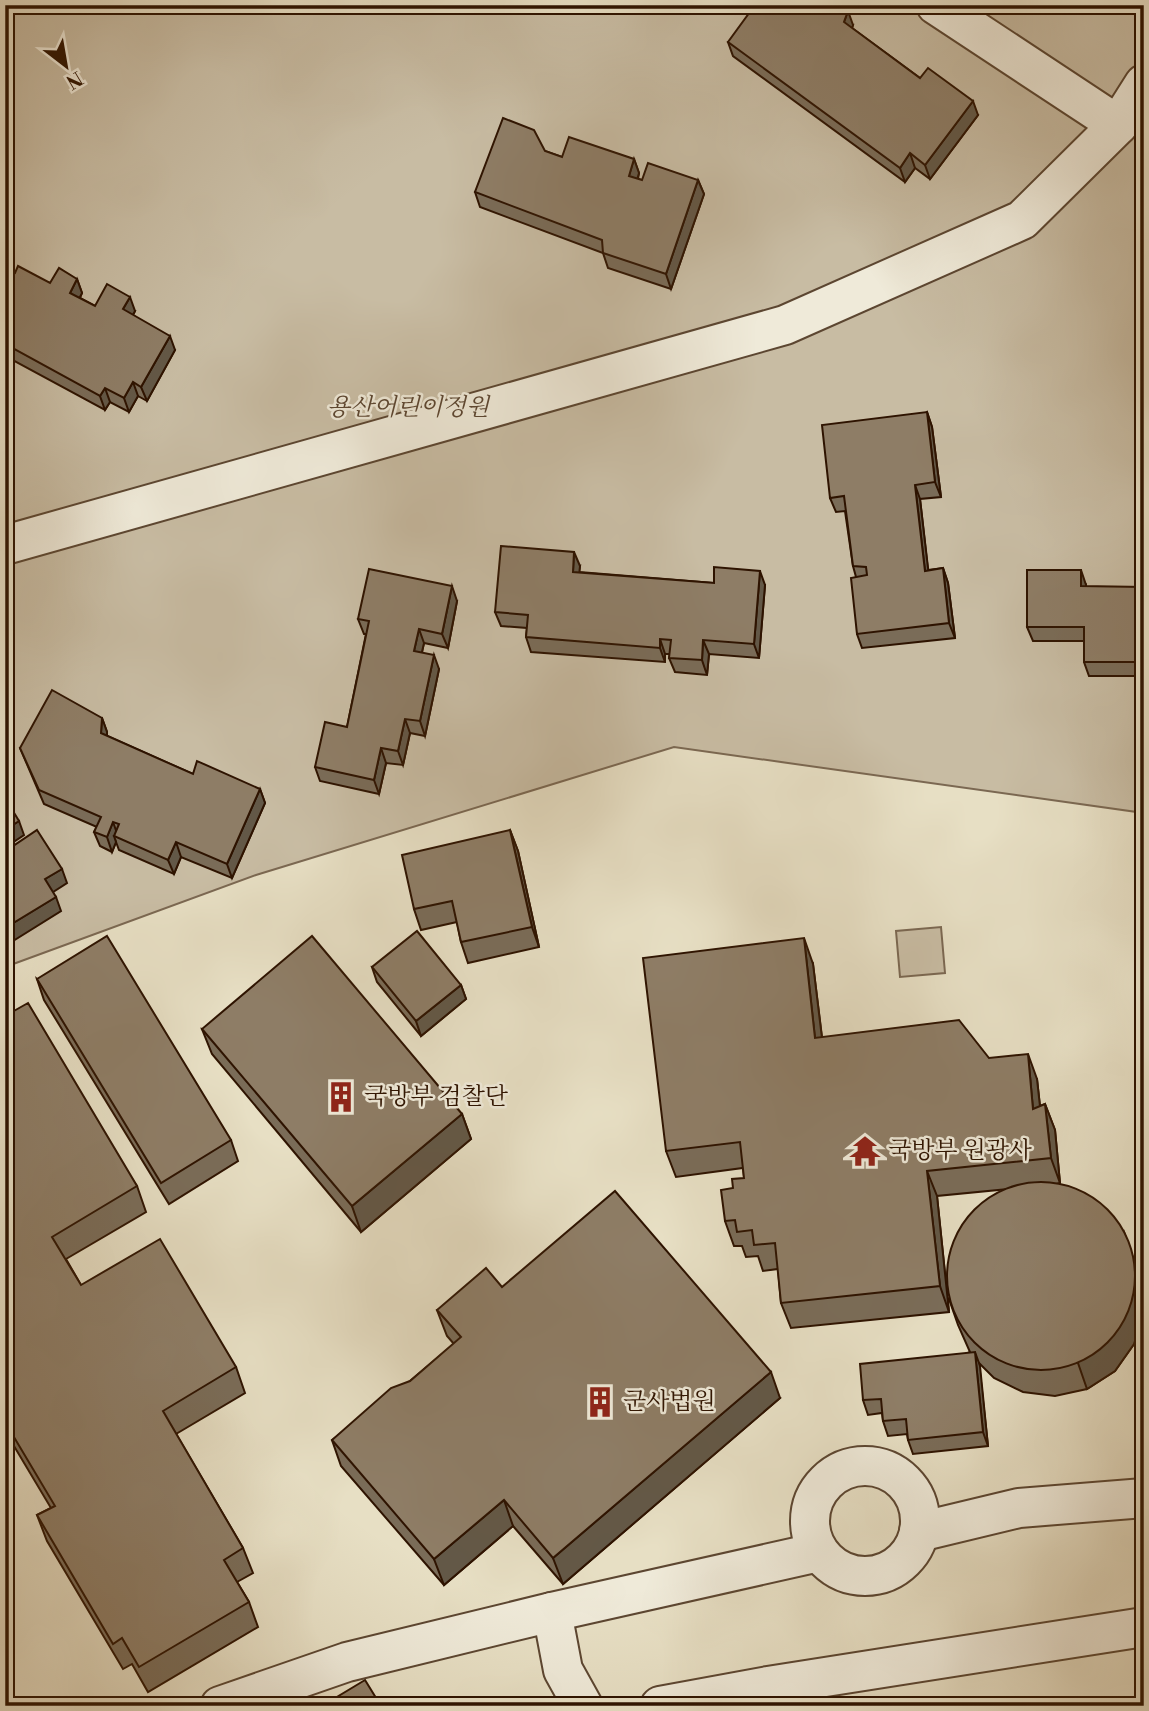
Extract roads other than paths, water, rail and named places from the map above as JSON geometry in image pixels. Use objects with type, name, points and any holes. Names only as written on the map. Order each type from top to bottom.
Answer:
[{"type":"lane","points":[[936,5],[1118,125]]},
{"type":"lane","points":[[5,545],[785,325],[1022,220],[1118,125],[1144,84]]},
{"type":"lane","points":[[873,1466],[899,1476],[912,1490],[919,1508],[919,1532],[916,1545],[906,1559],[891,1570],[874,1576],[856,1576],[839,1570],[825,1560],[814,1545],[809,1528],[810,1509],[816,1493],[829,1479],[845,1469],[873,1466]]},
{"type":"lane","points":[[919,1532],[1019,1508],[1144,1498]]},
{"type":"lane","points":[[220,1706],[347,1662],[552,1612],[819,1552]]},
{"type":"lane","points":[[552,1612],[563,1670],[583,1706]]},
{"type":"lane","points":[[660,1706],[768,1686],[1144,1628]]},
{"type":"place","name":"국방부 검찰단","points":[[341,1097]]},
{"type":"place","name":"국방부 원광사","points":[[865,1151]]},
{"type":"place","name":"군사법원","points":[[600,1402]]},
{"type":"park label","name":"용산어린이정원","points":[[408,408]]}]
